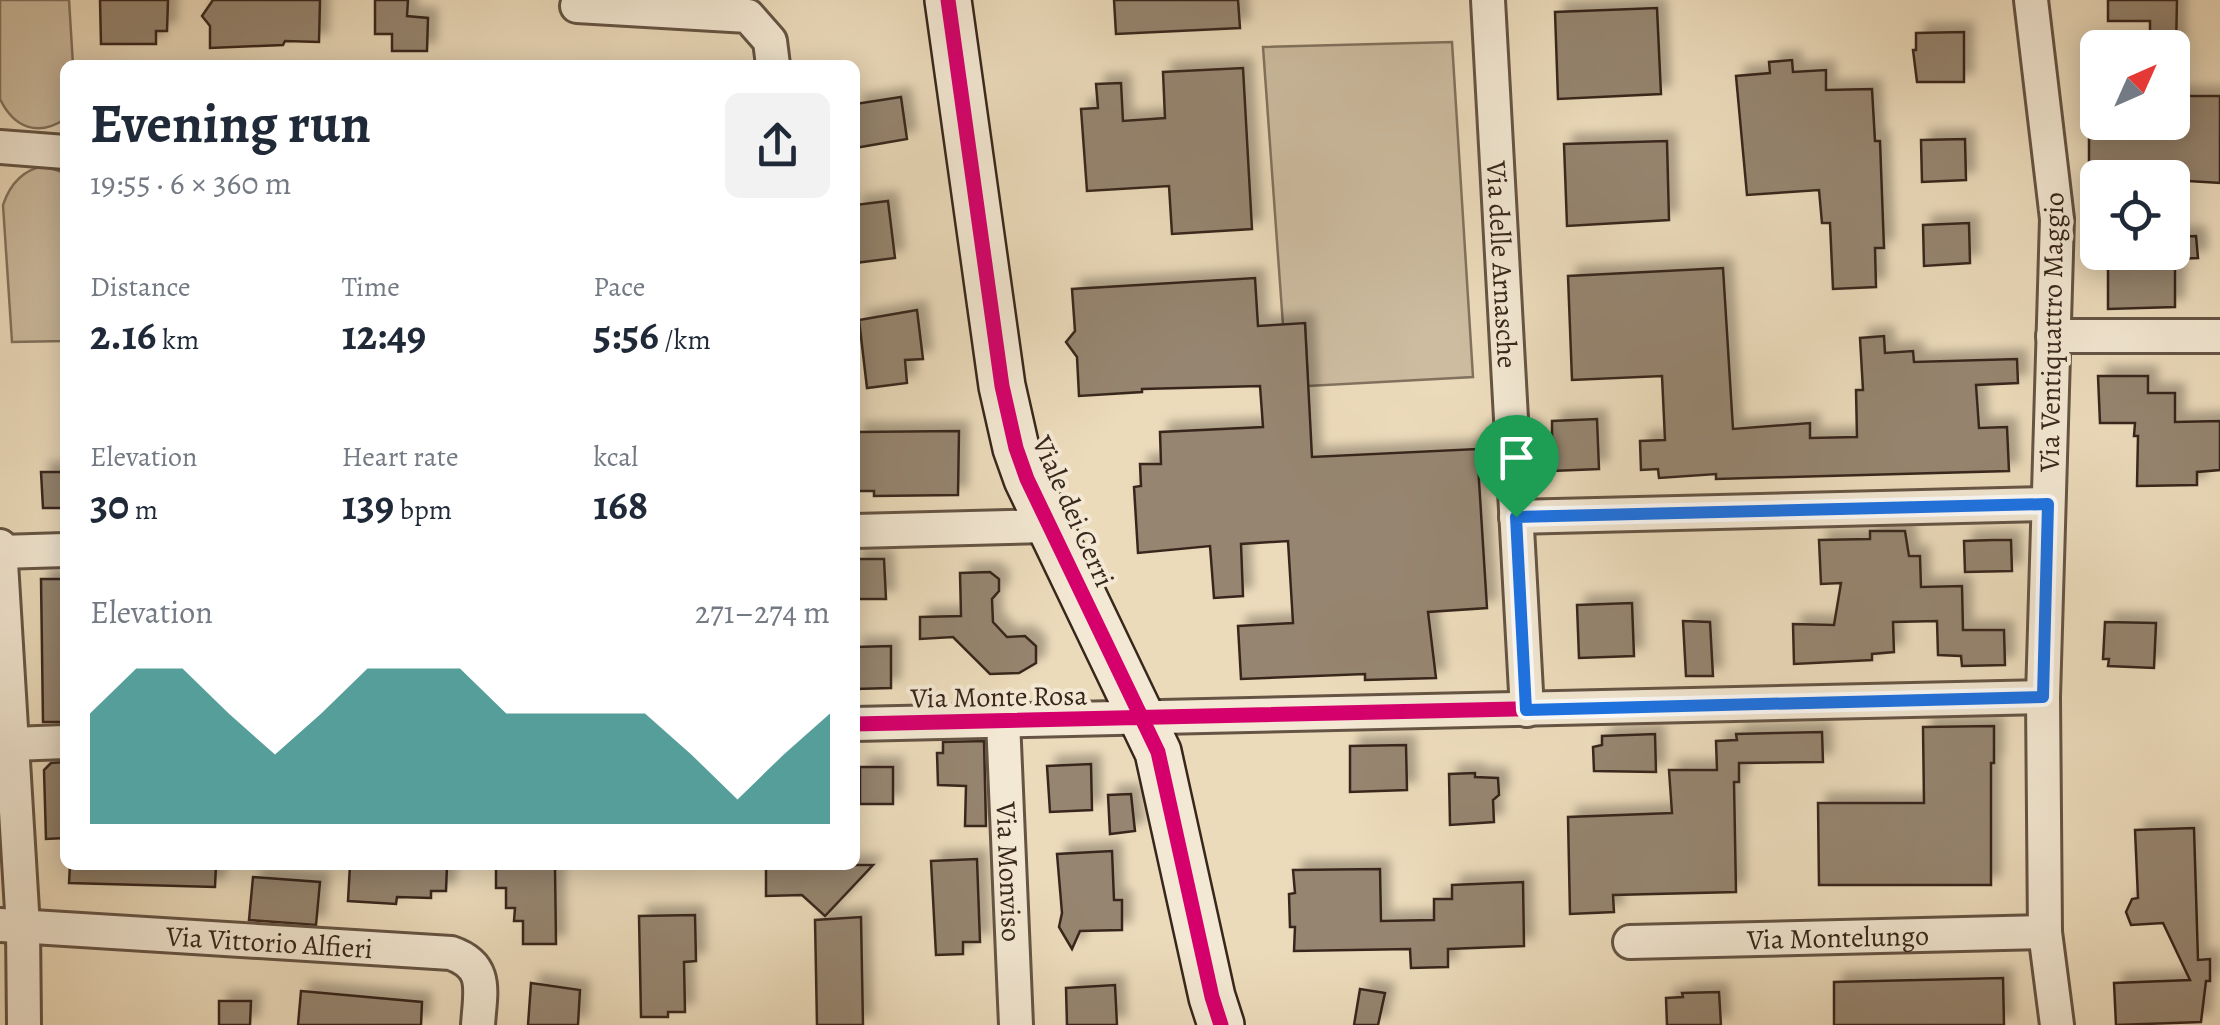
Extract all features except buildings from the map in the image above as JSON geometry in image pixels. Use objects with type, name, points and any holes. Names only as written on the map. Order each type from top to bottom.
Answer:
[{"type":"street","name":"Viale dei Cerri","points":[[948,0],[1008,417],[1027,478],[1158,752],[1221,1025]]},
{"type":"street","name":"Via delle Arnasche","points":[[1488,0],[1526,710]]},
{"type":"street","name":"Via Ventiquattro Maggio","points":[[2030,0],[2056,202],[2043,697],[2045,932],[2057,1025]]},
{"type":"street","points":[[577,6],[748,16],[770,41],[772,60]]},
{"type":"street","points":[[0,148],[60,152]]},
{"type":"street","points":[[2053,336],[2220,336]]},
{"type":"street","points":[[1516,517],[2048,504]]},
{"type":"street","points":[[860,531],[1049,526]]},
{"type":"street","points":[[24,1025],[12,926],[12,744],[0,550],[60,550]]},
{"type":"street","name":"Via Monte Rosa","points":[[860,724],[2043,697]]},
{"type":"street","name":"Via Monviso","points":[[1003,720],[1016,1025]]},
{"type":"street","points":[[12,744],[60,742]]},
{"type":"street","name":"Via Vittorio Alfieri","points":[[12,926],[452,953],[465,958],[479,976],[478,1025]]},
{"type":"street","name":"Via Montelungo","points":[[1630,942],[2045,932]]},
{"type":"shaded area","points":[[0,0],[69,0],[73,60],[60,60],[60,122],[45,128],[28,127],[12,117],[0,99]]},
{"type":"shaded area","points":[[1452,42],[1473,377],[1308,386],[1305,324],[1283,325],[1263,47]]},
{"type":"shaded area","points":[[44,166],[60,171],[60,341],[12,342],[3,205],[18,179]]},
{"type":"cycle path","points":[[948,0],[1002,386],[1016,448],[1027,479],[1158,752],[1221,1025]]},
{"type":"cycle path","points":[[860,724],[2043,697]]},
{"type":"route","points":[[2048,504],[2043,697],[1526,710],[1516,517],[2048,504]]}]
